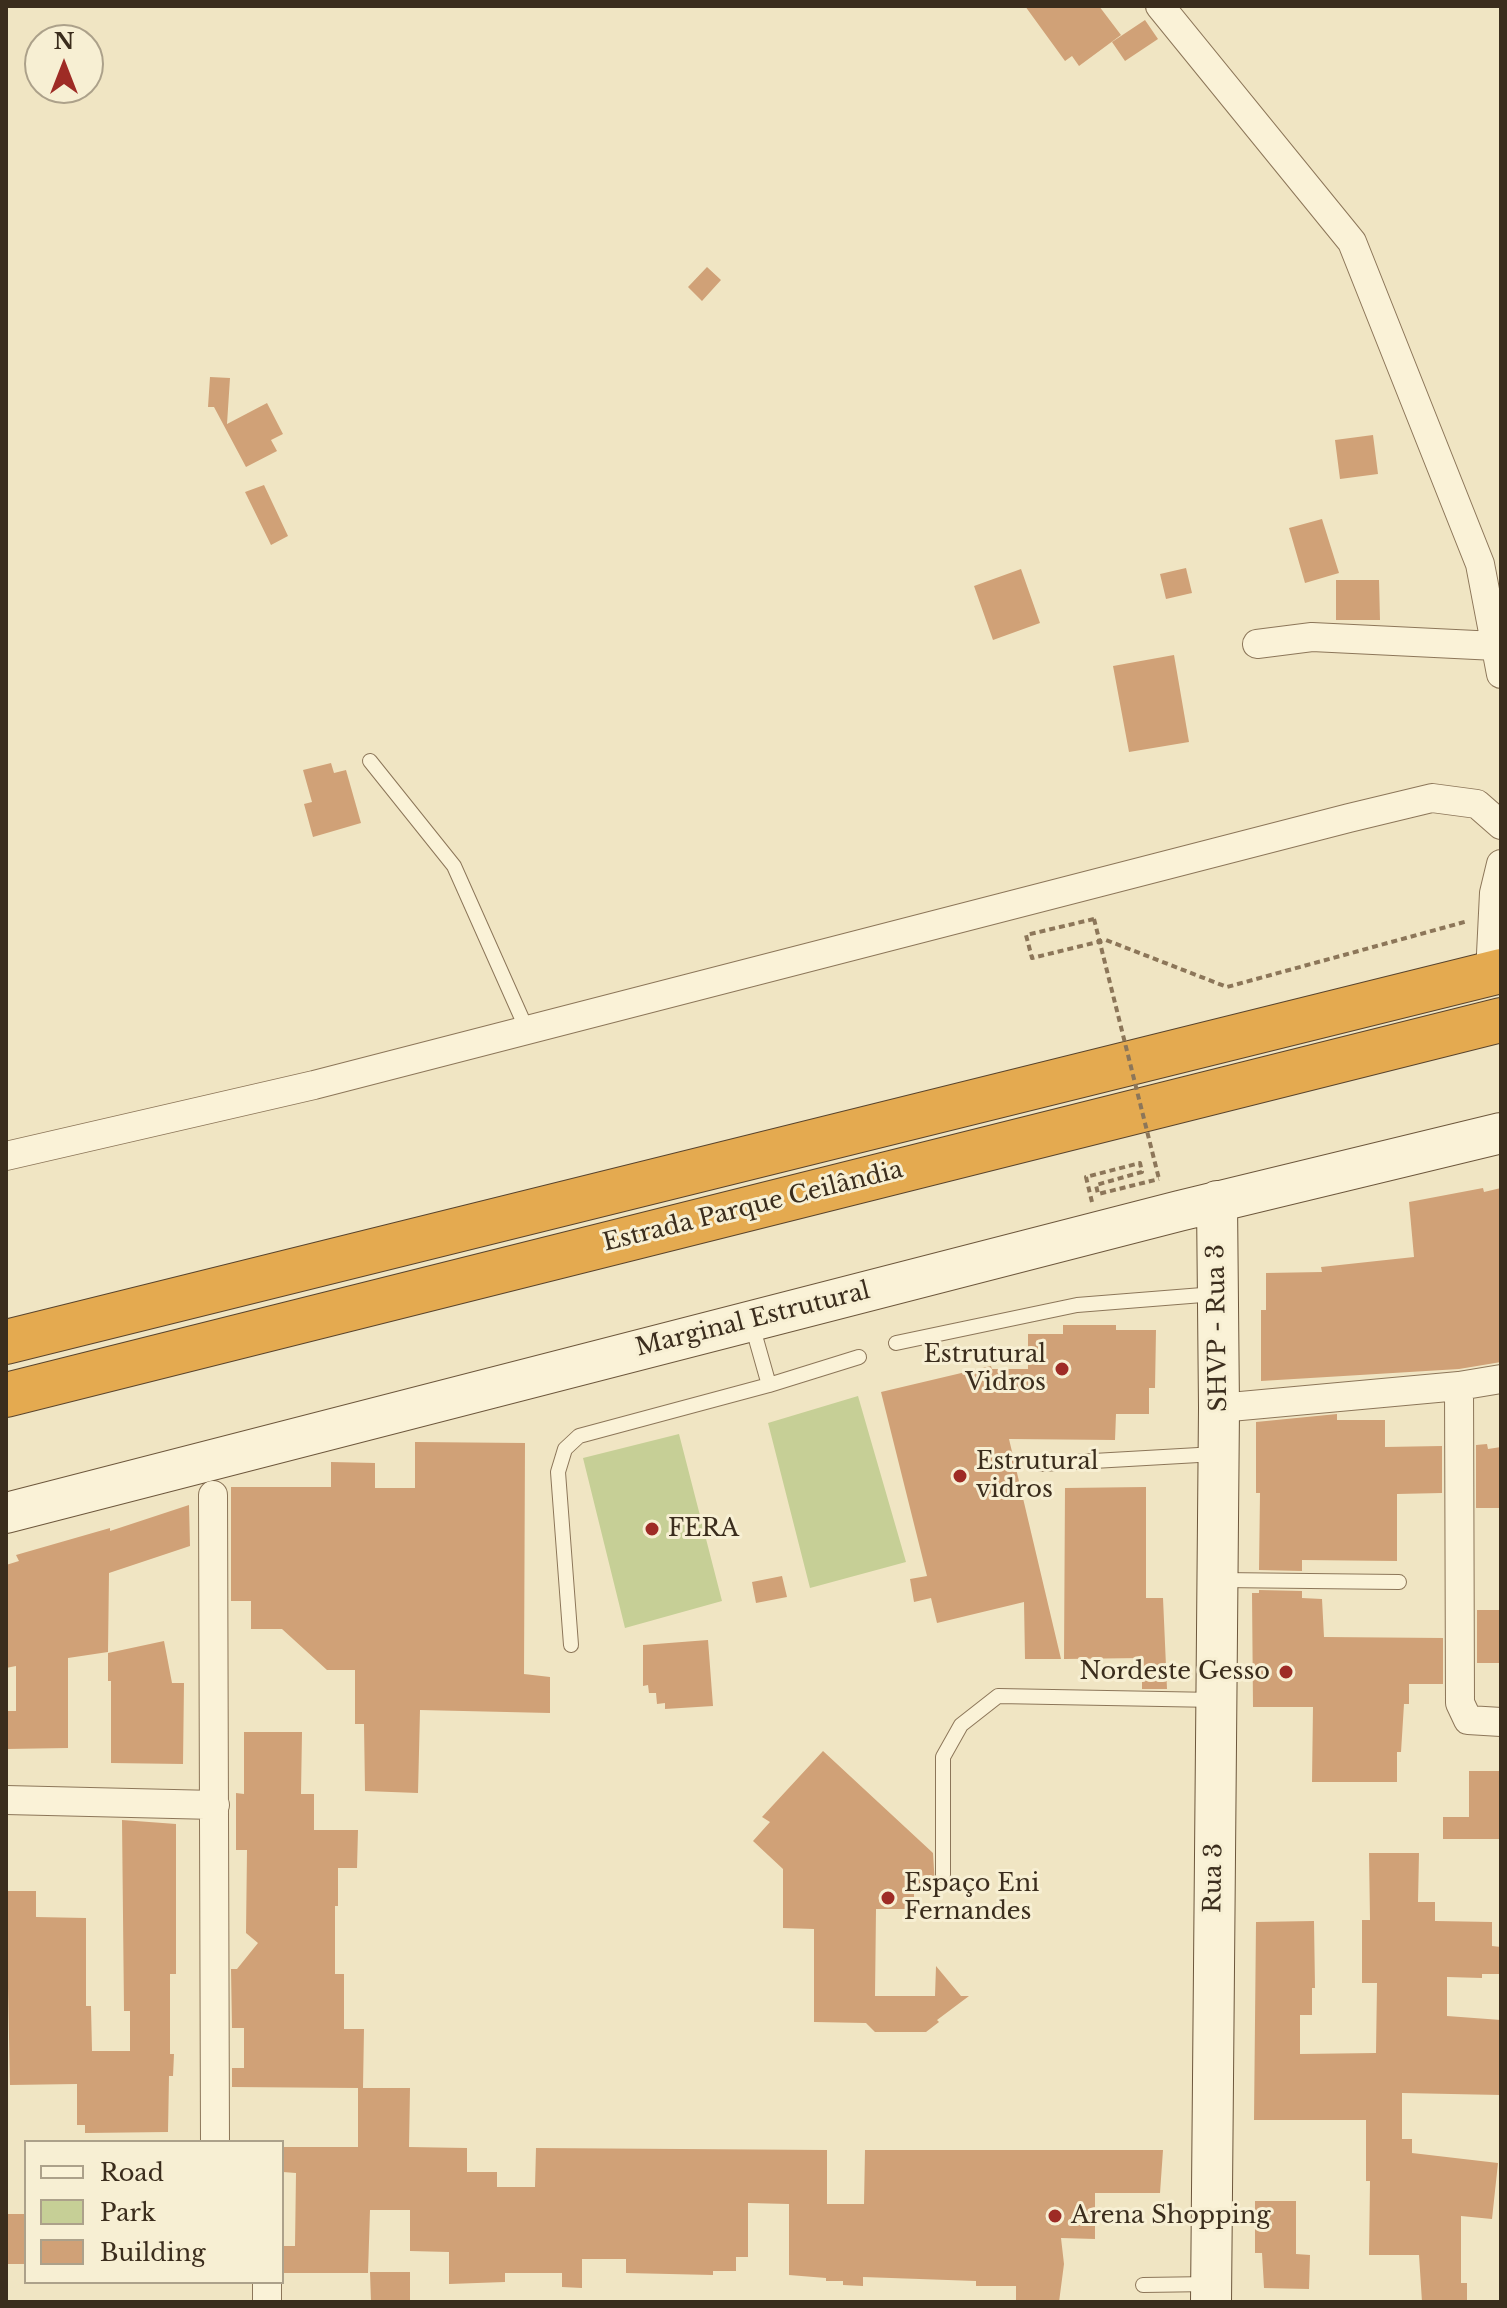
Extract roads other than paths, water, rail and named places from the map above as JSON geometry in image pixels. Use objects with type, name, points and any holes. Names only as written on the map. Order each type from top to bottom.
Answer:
[{"type":"highway","name":"Estrada Parque Ceilândia","points":[[6,1342],[1495,972]]},
{"type":"highway","name":"Estrada Parque Ceilândia","points":[[6,1395],[1501,1020]]},
{"type":"main road","name":"Marginal Estrutural","points":[[6,1513],[1217,1201],[1501,1133]]},
{"type":"main road","name":"SHVP - Rua 3","points":[[1217,1201],[1219,1454]]},
{"type":"main road","name":"Rua 3","points":[[1211,2293],[1219,1454]]},
{"type":"street","points":[[1160,6],[1352,242],[1480,564],[1501,674]]},
{"type":"street","points":[[1257,644],[1312,637],[1496,646]]},
{"type":"street","points":[[6,1156],[314,1085],[1432,798],[1477,804],[1501,825]]},
{"type":"street","points":[[1495,972],[1493,914],[1501,864]]},
{"type":"street","points":[[1219,1408],[1459,1386],[1501,1379]]},
{"type":"street","points":[[1459,1386],[1460,1703],[1468,1720],[1501,1722]]},
{"type":"street","points":[[213,1495],[215,2140]]},
{"type":"street","points":[[6,1800],[215,1805]]},
{"type":"lane","points":[[370,761],[454,866],[527,1030]]},
{"type":"lane","points":[[896,1343],[1077,1305],[1218,1294]]},
{"type":"lane","points":[[750,1321],[769,1385]]},
{"type":"lane","points":[[571,1645],[558,1472],[565,1449],[579,1436],[769,1385],[859,1357]]},
{"type":"lane","points":[[1041,1464],[1219,1454]]},
{"type":"lane","points":[[1217,1580],[1399,1582]]},
{"type":"lane","points":[[943,1875],[943,1757],[961,1725],[998,1696],[1216,1700]]},
{"type":"lane","points":[[1143,2285],[1211,2293]]},
{"type":"place","name":"Estrutural Vidros","points":[[1062,1369]]},
{"type":"place","name":"Estrutural vidros","points":[[960,1476]]},
{"type":"place","name":"FERA","points":[[652,1529]]},
{"type":"place","name":"Nordeste Gesso","points":[[1286,1672]]},
{"type":"place","name":"Espaço Eni Fernandes","points":[[888,1898]]},
{"type":"place","name":"Arena Shopping","points":[[1055,2216]]}]
